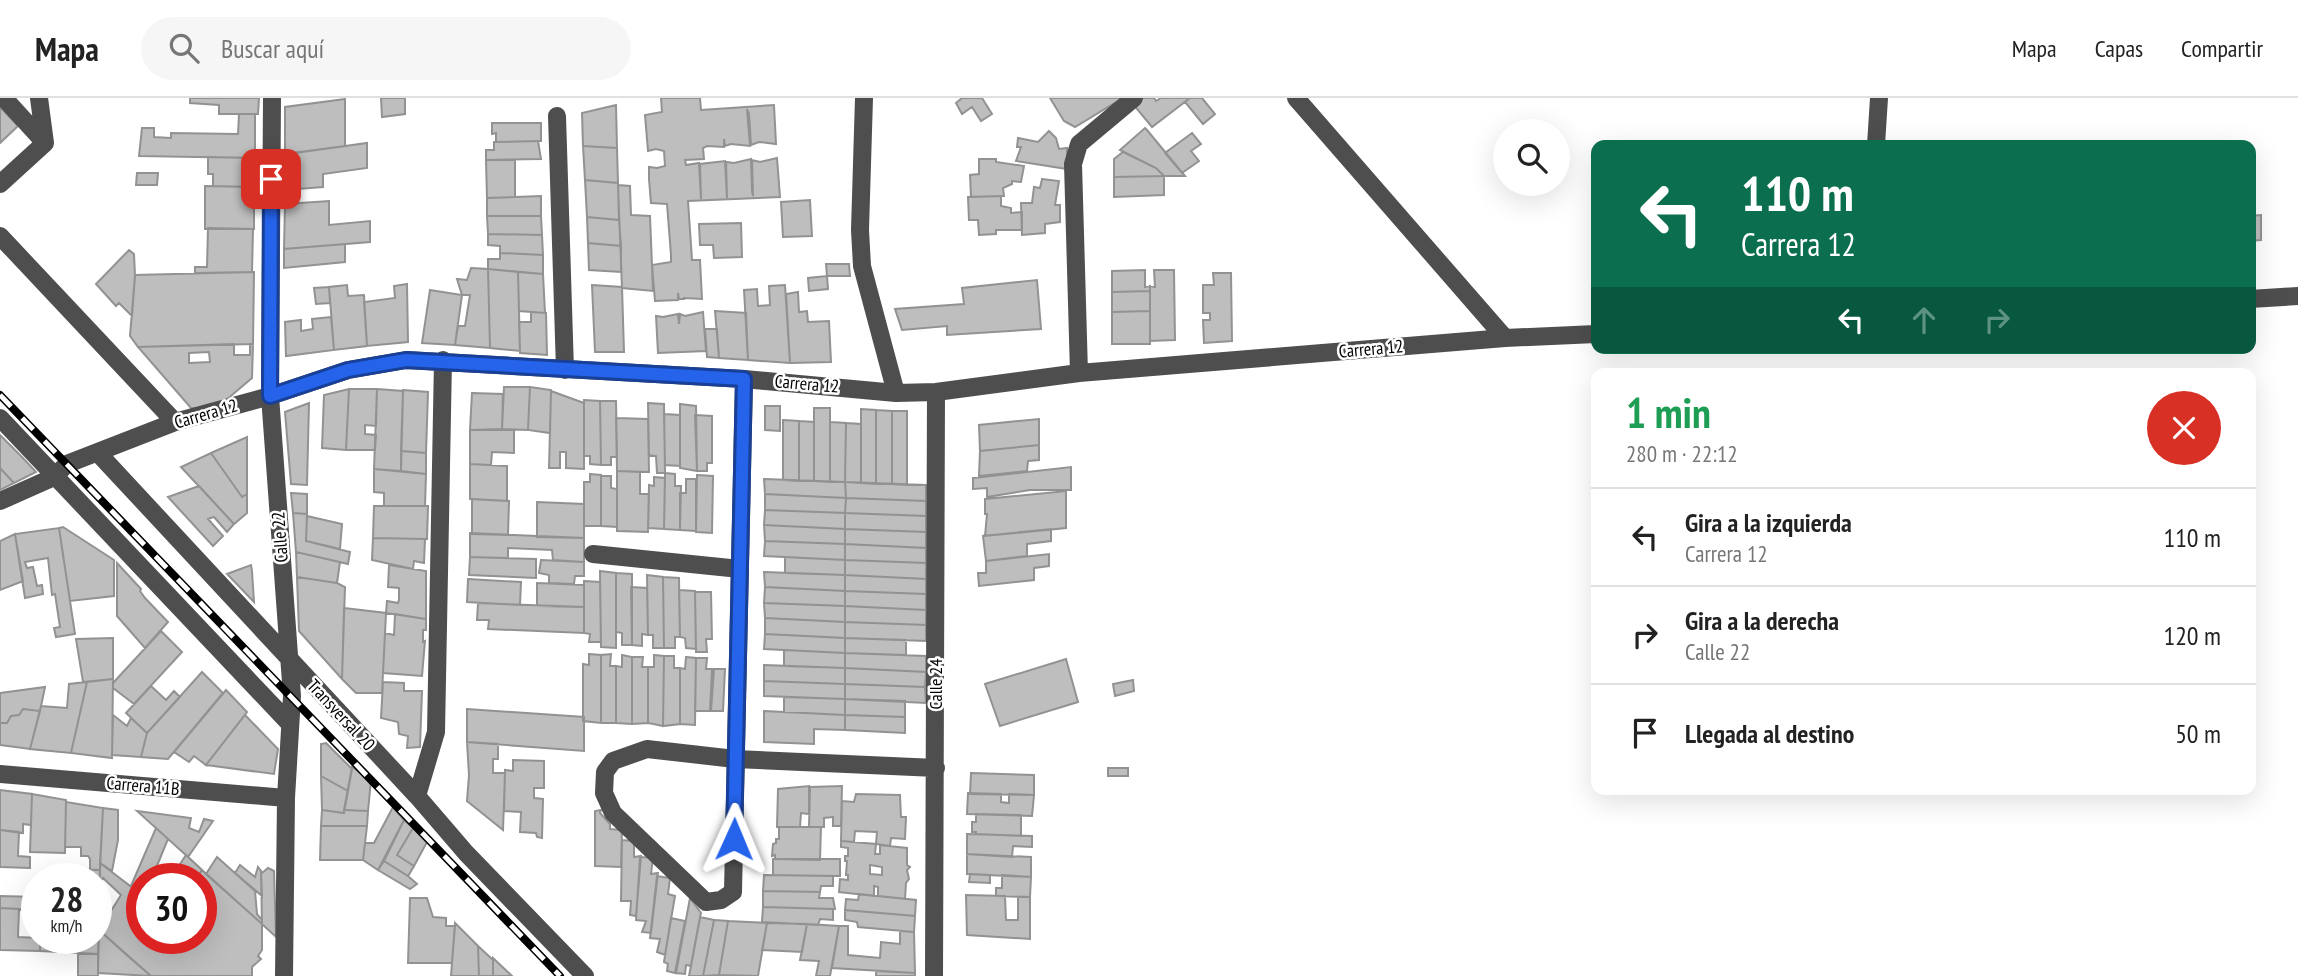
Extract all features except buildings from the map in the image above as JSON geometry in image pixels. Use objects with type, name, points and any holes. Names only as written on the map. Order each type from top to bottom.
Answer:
[{"type":"street","points":[[4,98],[45,143]]},
{"type":"street","points":[[39,98],[45,143]]},
{"type":"street","name":"Calle 22","points":[[272,98],[270,396],[292,696],[286,798],[284,976]]},
{"type":"street","points":[[864,98],[860,217],[862,266],[897,393]]},
{"type":"street","points":[[1079,373],[1073,164],[1079,144],[1134,98]]},
{"type":"street","points":[[1296,98],[1505,338]]},
{"type":"street","points":[[1876,140],[1879,98]]},
{"type":"street","points":[[557,116],[565,370]]},
{"type":"street","points":[[0,184],[45,143]]},
{"type":"street","points":[[0,236],[175,422]]},
{"type":"street","points":[[2256,299],[2298,296]]},
{"type":"street","name":"Carrera 12","points":[[0,502],[54,477],[67,464],[175,422],[270,396],[348,370],[406,360],[744,379],[897,393],[936,392],[1079,373],[1505,338],[1591,334]]},
{"type":"street","points":[[417,796],[436,732],[443,360]]},
{"type":"street","points":[[744,379],[735,759],[733,892],[721,900],[706,902],[613,813],[604,793],[605,772],[614,761],[647,749],[735,759],[936,768]]},
{"type":"street","name":"Calle 24","points":[[934,976],[936,392]]},
{"type":"street","points":[[0,418],[290,724]]},
{"type":"street","name":"Transversal 20","points":[[98,453],[417,796],[466,853],[584,976]]},
{"type":"street","points":[[593,554],[740,569]]},
{"type":"street","name":"Carrera 11B","points":[[0,774],[286,798]]},
{"type":"railway","points":[[0,395],[560,976]]},
{"type":"route","points":[[271,179],[270,396],[348,370],[406,360],[744,379],[734,839]]}]
